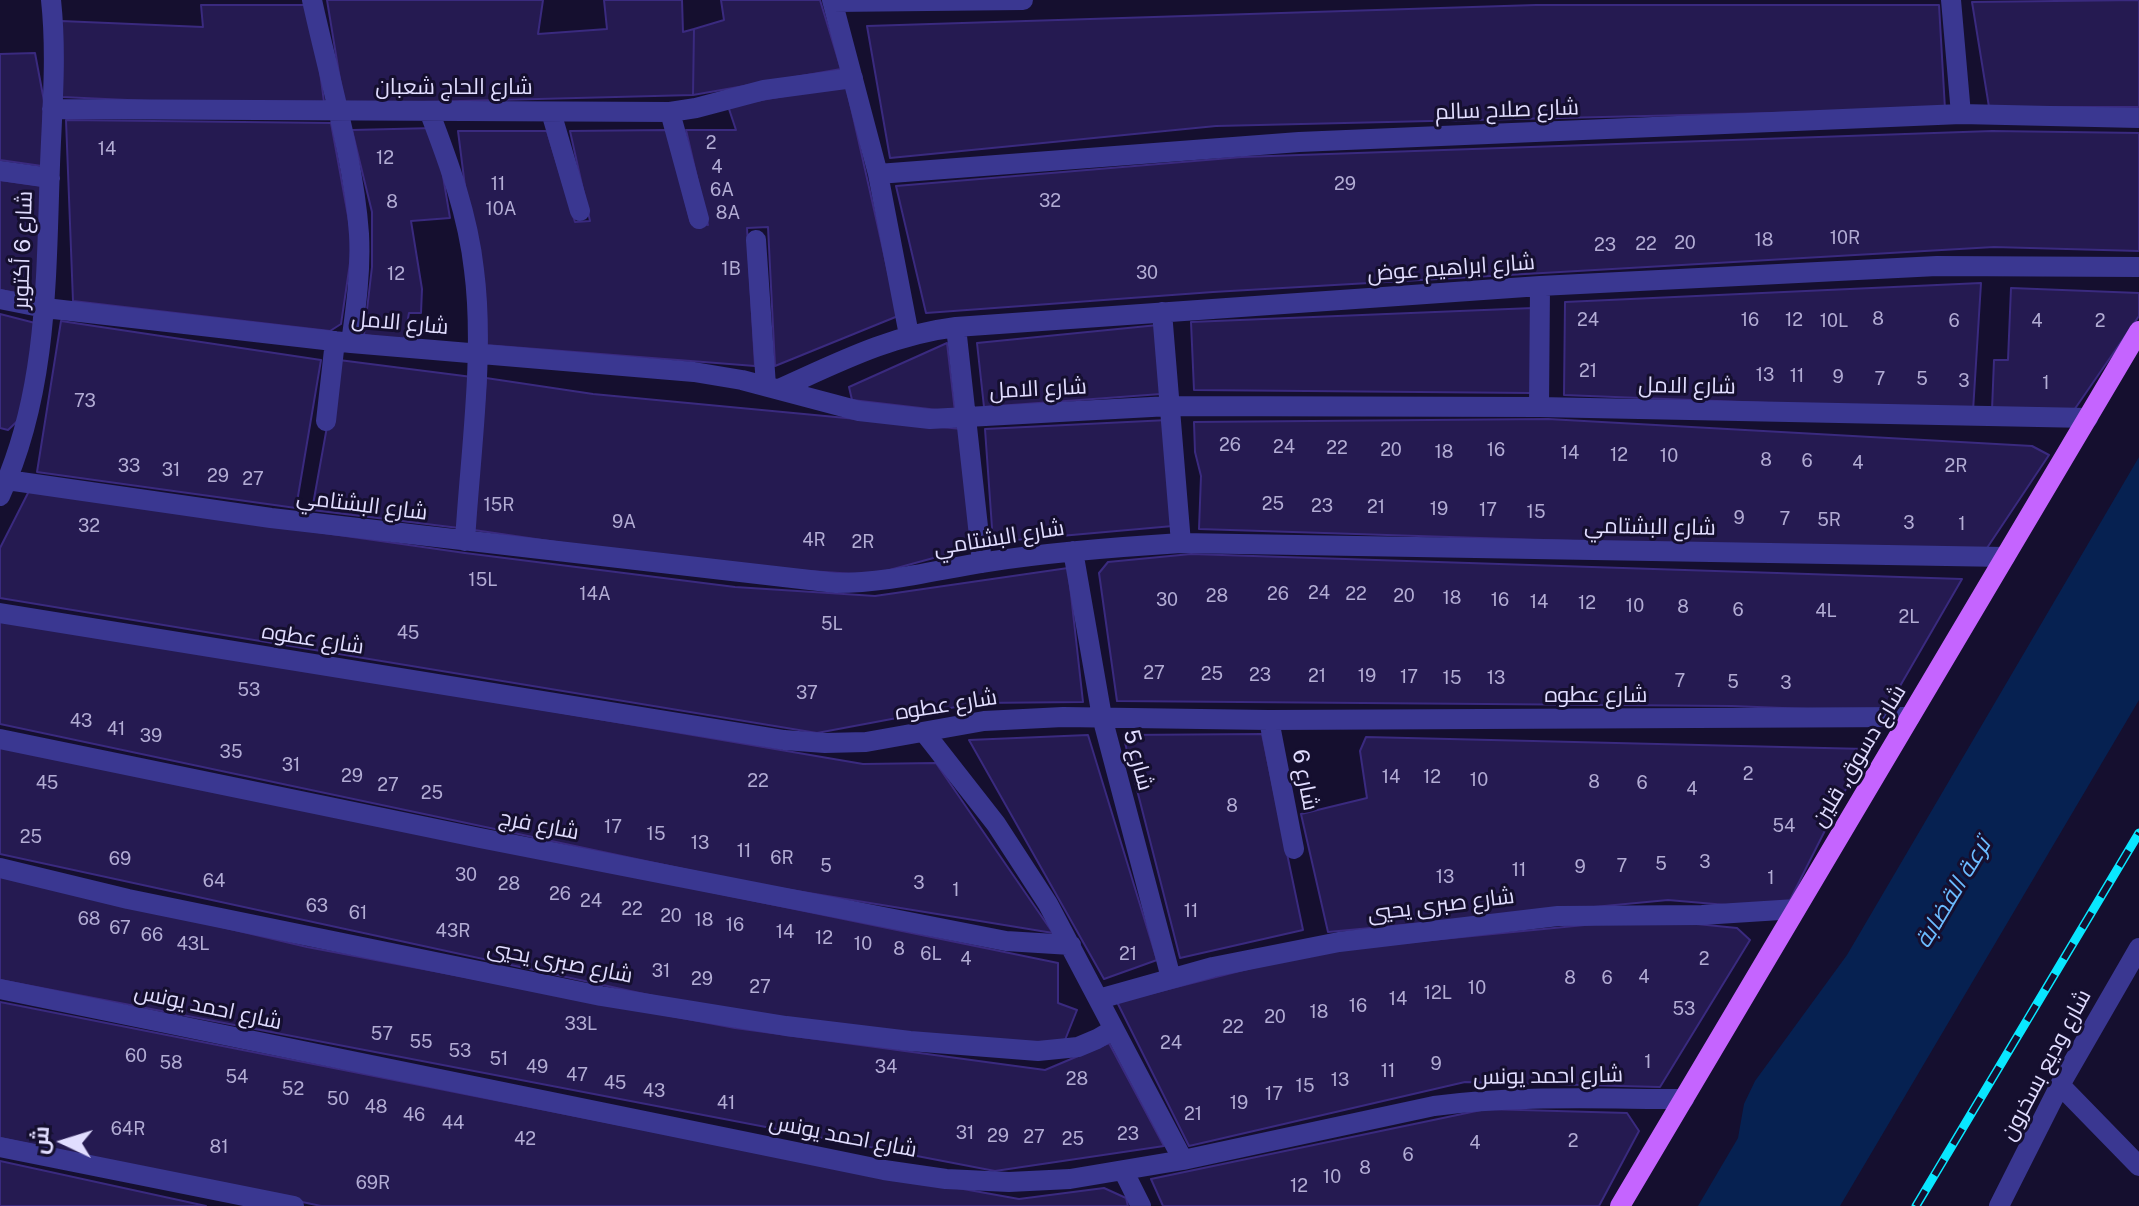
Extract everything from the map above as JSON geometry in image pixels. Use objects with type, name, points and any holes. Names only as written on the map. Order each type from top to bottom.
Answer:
[{"type":"main road","name":"شارع دسوق, قلين","points":[[1620,1206],[2139,331]]},
{"type":"street","name":"شارع 6 أكتوبر","points":[[4,488],[21,442],[37,376],[45,308],[54,33],[51,0]]},
{"type":"street","points":[[312,0],[352,180],[359,234],[359,289],[343,342],[326,421]]},
{"type":"street","points":[[909,335],[878,174],[832,1],[1023,0]]},
{"type":"street","points":[[1951,0],[1961,114]]},
{"type":"street","name":"شارع الحاج شعبان","points":[[52,109],[670,112],[764,90],[853,78]]},
{"type":"street","points":[[429,111],[459,189],[475,271],[477,354],[465,541]]},
{"type":"street","points":[[551,112],[580,211]]},
{"type":"street","points":[[670,112],[699,219]]},
{"type":"street","name":"شارع صلاح سالم","points":[[878,174],[1299,142],[1961,114],[2139,118]]},
{"type":"street","points":[[0,171],[50,178]]},
{"type":"street","points":[[756,240],[772,388]]},
{"type":"street","name":"شارع ابراهيم عوض","points":[[772,388],[909,335],[956,327],[1540,286],[1962,265],[2139,267]]},
{"type":"street","points":[[1539,407],[1540,286]]},
{"type":"street","name":"شارع الامل","points":[[0,299],[45,308],[343,342],[694,372],[894,417],[966,417],[1170,406],[1539,407],[2088,418]]},
{"type":"street","points":[[1162,312],[1181,543]]},
{"type":"street","points":[[956,327],[982,563]]},
{"type":"street","points":[[0,437],[21,442]]},
{"type":"street","name":"شارع البشتامي","points":[[4,488],[836,583],[886,581],[982,563],[1073,551],[1181,543],[2005,557]]},
{"type":"street","name":"شارع 5","points":[[1073,551],[1102,717],[1171,978]]},
{"type":"street","name":"شارع عطوه","points":[[0,613],[784,740],[825,743],[866,742],[984,721],[1024,718],[1910,717]]},
{"type":"street","name":"شارع 6","points":[[1269,720],[1294,849]]},
{"type":"street","points":[[924,732],[1005,837],[1048,904],[1183,1160]]},
{"type":"street","name":"شارع فرج","points":[[0,739],[480,838],[1006,941],[1071,945]]},
{"type":"street","name":"شارع صبرى يحيي","points":[[0,868],[128,899],[601,996],[771,1023],[910,1041],[1038,1051],[1078,1047],[1114,1029]]},
{"type":"street","name":"شارع صبرى يحيي","points":[[1099,999],[1171,978],[1296,949],[1486,923],[1558,916],[1702,915],[1796,909]]},
{"type":"street","name":"شارع وديع بسخرون","points":[[1999,1206],[2060,1085],[2139,948]]},
{"type":"street","name":"شارع احمد يونس","points":[[0,989],[884,1170],[946,1179],[1009,1182],[1124,1172],[1434,1106],[1484,1099],[1684,1099]]},
{"type":"street","points":[[2060,1085],[2139,1166]]},
{"type":"street","points":[[0,1147],[294,1206]]},
{"type":"street","points":[[1124,1172],[1141,1206]]},
{"type":"water","name":"ترعة القضابة","points":[[2139,457],[2139,700],[1840,1206],[1698,1206],[1738,1138],[1744,1104],[1755,1081],[1847,955]]},
{"type":"building","points":[[327,0],[543,0],[538,34],[607,29],[604,0],[682,0],[683,32],[694,29],[693,95],[344,104]]},
{"type":"building","points":[[721,0],[820,0],[841,69],[693,95],[694,29],[724,20]]},
{"type":"building","points":[[2139,0],[2139,107],[1989,107],[1972,2]]},
{"type":"building","points":[[201,5],[311,5],[325,109],[62,97],[61,21],[203,27]]},
{"type":"building","points":[[1536,5],[1939,5],[1945,109],[1216,126],[890,158],[867,26]]},
{"type":"building","points":[[35,53],[44,101],[42,166],[0,160],[0,54]]},
{"type":"building","points":[[846,85],[898,316],[775,366],[768,227],[747,228],[755,366],[485,345],[458,131],[547,131],[575,222],[590,221],[570,131],[667,130],[691,223],[708,225],[686,130],[736,130],[728,106]]},
{"type":"building","points":[[66,120],[331,123],[353,243],[341,324],[330,331],[73,301]]},
{"type":"building","points":[[435,128],[450,218],[411,221],[422,289],[421,313],[409,313],[404,340],[364,335],[372,267],[372,212],[352,130]]},
{"type":"building","points":[[1992,131],[2139,133],[2139,251],[1994,247],[1213,292],[926,313],[896,186],[1242,157]]},
{"type":"building","points":[[0,180],[44,186],[38,297],[0,290]]},
{"type":"building","points":[[1981,283],[1973,411],[1564,395],[1565,302]]},
{"type":"building","points":[[2011,288],[2139,293],[2139,316],[2072,413],[1992,410],[1994,360],[2008,360]]},
{"type":"building","points":[[1533,308],[1531,393],[1194,390],[1191,322]]},
{"type":"building","points":[[0,314],[39,324],[26,413],[8,430],[0,428]]},
{"type":"building","points":[[61,321],[321,360],[296,508],[37,472]]},
{"type":"building","points":[[1158,325],[1161,394],[984,407],[977,343]]},
{"type":"building","points":[[947,343],[955,412],[852,400],[849,387]]},
{"type":"building","points":[[339,360],[472,377],[459,528],[312,510]]},
{"type":"building","points":[[486,378],[593,394],[962,429],[974,547],[871,575],[714,565],[474,530]]},
{"type":"building","points":[[1548,419],[2032,446],[2049,455],[1983,554],[1199,529],[1201,476],[1195,452],[1194,422]]},
{"type":"building","points":[[1168,420],[1173,526],[993,542],[985,429]]},
{"type":"building","points":[[29,491],[465,553],[735,587],[875,596],[1068,568],[1083,702],[977,703],[817,733],[0,598],[0,548]]},
{"type":"building","points":[[1191,554],[1962,579],[1885,712],[1732,706],[1117,701],[1099,573],[1108,562]]},
{"type":"building","points":[[0,617],[863,764],[936,763],[1053,933],[754,884],[0,724]]},
{"type":"building","points":[[1262,734],[1303,930],[1180,958],[1123,735]]},
{"type":"building","points":[[1088,735],[1157,960],[1104,979],[969,740]]},
{"type":"building","points":[[1366,737],[1866,749],[1785,910],[1668,900],[1328,932],[1301,814],[1367,798],[1360,751]]},
{"type":"building","points":[[0,746],[1058,963],[1058,1003],[1077,1010],[1061,1050],[741,1015],[0,854]]},
{"type":"building","points":[[0,875],[307,947],[735,1028],[1045,1070],[1109,1043],[1164,1146],[995,1171],[0,980]]},
{"type":"building","points":[[1646,919],[1737,928],[1750,940],[1660,1087],[1465,1082],[1189,1146],[1117,1002],[1319,951]]},
{"type":"building","points":[[0,1002],[768,1154],[1019,1199],[1104,1188],[1126,1198],[1128,1206],[321,1206],[0,1138]]},
{"type":"building","points":[[1486,1109],[1627,1113],[1639,1131],[1599,1206],[1163,1206],[1151,1179]]},
{"type":"building","points":[[0,1161],[206,1206],[0,1206]]},
{"type":"railway","points":[[1916,1206],[2139,833]]}]
